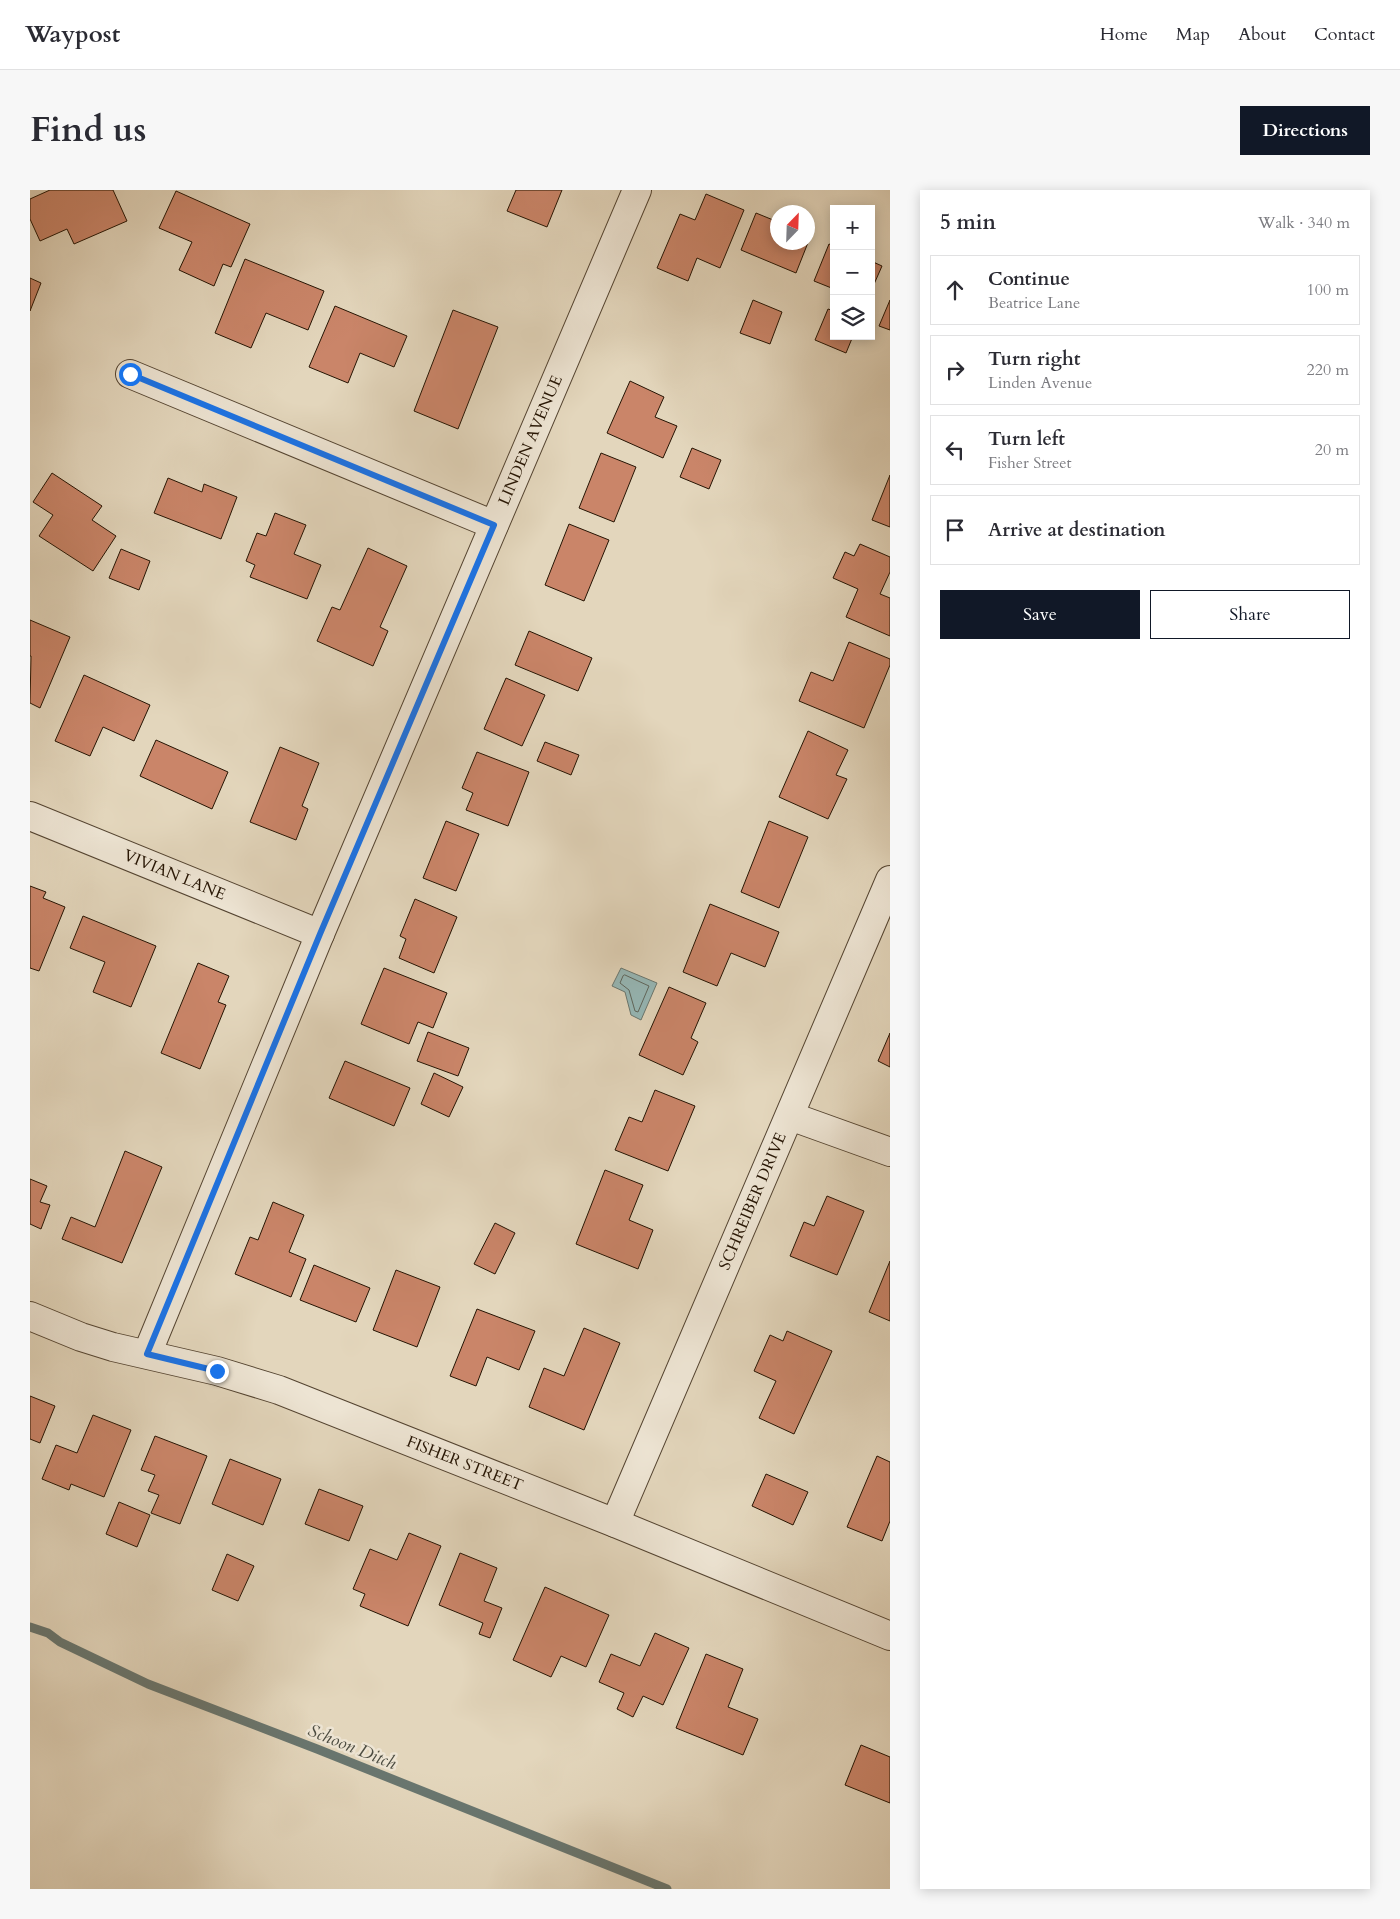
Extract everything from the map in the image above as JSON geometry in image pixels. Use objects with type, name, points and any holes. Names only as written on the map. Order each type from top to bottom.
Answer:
[{"type":"street","name":"LINDEN AVENUE","points":[[147,1354],[320,934],[637,190]]},
{"type":"street","points":[[130,374],[494,525]]},
{"type":"street","name":"VIVIAN LANE","points":[[30,816],[320,934]]},
{"type":"street","name":"SCHREIBER DRIVE","points":[[615,1523],[890,880]]},
{"type":"street","points":[[790,1116],[890,1152]]},
{"type":"street","name":"FISHER STREET","points":[[30,1316],[81,1337],[113,1347],[217,1371],[279,1390],[615,1523],[890,1636]]},
{"type":"water","points":[[621,968],[657,983],[641,1020],[631,1015],[625,992],[612,986]]},
{"type":"building","points":[[50,190],[113,190],[127,221],[74,244],[67,229],[40,241],[30,219],[30,199]]},
{"type":"building","points":[[516,190],[562,190],[547,227],[507,211]]},
{"type":"building","points":[[176,191],[250,224],[231,267],[223,264],[214,286],[179,270],[192,242],[159,228]]},
{"type":"building","points":[[706,194],[744,210],[720,268],[697,258],[688,281],[657,268],[680,214],[695,220]]},
{"type":"building","points":[[756,213],[770,219],[770,250],[805,250],[796,273],[741,250]]},
{"type":"building","points":[[829,244],[830,244],[830,287],[814,281]]},
{"type":"building","points":[[245,259],[324,291],[308,330],[266,313],[251,348],[215,333]]},
{"type":"building","points":[[875,263],[882,266],[875,282]]},
{"type":"building","points":[[30,278],[41,283],[30,311]]},
{"type":"building","points":[[753,300],[782,312],[770,344],[740,333]]},
{"type":"building","points":[[890,300],[890,330],[879,326]]},
{"type":"building","points":[[335,306],[407,336],[394,367],[360,353],[348,383],[309,367]]},
{"type":"building","points":[[828,309],[830,310],[830,340],[851,340],[846,353],[815,340]]},
{"type":"building","points":[[453,310],[498,327],[458,429],[414,411]]},
{"type":"building","points":[[630,381],[664,397],[655,417],[677,426],[663,458],[607,433]]},
{"type":"building","points":[[692,448],[721,460],[709,489],[680,477]]},
{"type":"building","points":[[601,453],[636,467],[614,522],[579,508]]},
{"type":"building","points":[[52,473],[102,506],[92,520],[116,536],[93,571],[39,536],[53,515],[33,502]]},
{"type":"building","points":[[890,475],[890,527],[872,520]]},
{"type":"building","points":[[168,478],[202,492],[204,484],[237,497],[221,539],[154,513]]},
{"type":"building","points":[[275,513],[306,525],[294,554],[321,565],[307,599],[250,577],[255,565],[246,561],[257,533],[266,536]]},
{"type":"building","points":[[569,524],[609,540],[584,601],[545,585]]},
{"type":"building","points":[[860,544],[890,557],[890,572],[880,594],[890,598],[890,636],[846,617],[858,589],[833,578],[845,552],[854,556]]},
{"type":"building","points":[[368,548],[407,566],[380,627],[388,631],[373,666],[317,641],[332,607],[340,610]]},
{"type":"building","points":[[121,549],[150,561],[139,590],[109,578]]},
{"type":"building","points":[[30,620],[70,637],[40,708],[30,703]]},
{"type":"building","points":[[529,631],[592,658],[578,691],[515,665]]},
{"type":"building","points":[[849,642],[890,659],[890,665],[864,728],[799,701],[811,672],[833,681]]},
{"type":"building","points":[[84,675],[150,705],[134,741],[103,727],[90,756],[55,741]]},
{"type":"building","points":[[506,678],[545,695],[522,746],[484,729]]},
{"type":"building","points":[[808,731],[848,750],[836,775],[847,779],[828,819],[779,797]]},
{"type":"building","points":[[156,740],[228,772],[212,809],[140,776]]},
{"type":"building","points":[[545,742],[579,755],[571,775],[537,761]]},
{"type":"building","points":[[280,747],[319,763],[302,806],[308,809],[296,840],[250,822]]},
{"type":"building","points":[[477,752],[529,772],[508,826],[466,810],[473,793],[462,788]]},
{"type":"building","points":[[446,821],[479,834],[456,891],[423,878]]},
{"type":"building","points":[[769,821],[808,837],[779,908],[741,892]]},
{"type":"building","points":[[30,886],[46,892],[43,898],[65,907],[39,971],[30,968]]},
{"type":"building","points":[[415,899],[457,917],[434,973],[399,958],[406,939],[400,936]]},
{"type":"building","points":[[710,904],[779,932],[765,967],[731,953],[717,986],[683,972]]},
{"type":"building","points":[[83,916],[156,946],[131,1007],[93,992],[105,962],[70,948]]},
{"type":"building","points":[[198,963],[229,976],[218,1002],[226,1005],[200,1069],[161,1053]]},
{"type":"building","points":[[384,968],[447,993],[433,1028],[418,1022],[409,1044],[361,1024]]},
{"type":"building","points":[[669,987],[706,1003],[691,1038],[698,1042],[683,1075],[639,1055]]},
{"type":"building","points":[[428,1032],[469,1048],[458,1076],[417,1061]]},
{"type":"building","points":[[890,1033],[890,1067],[878,1061]]},
{"type":"building","points":[[345,1061],[410,1088],[394,1126],[329,1098]]},
{"type":"building","points":[[434,1073],[463,1087],[449,1117],[421,1104]]},
{"type":"building","points":[[655,1090],[695,1106],[668,1171],[615,1150],[629,1117],[642,1122]]},
{"type":"building","points":[[125,1151],[162,1167],[122,1263],[62,1239],[71,1217],[95,1227]]},
{"type":"building","points":[[605,1170],[643,1185],[629,1220],[653,1230],[638,1269],[576,1244]]},
{"type":"building","points":[[30,1179],[47,1186],[40,1202],[50,1205],[41,1229],[30,1224]]},
{"type":"building","points":[[827,1196],[864,1211],[837,1275],[790,1256],[804,1222],[814,1226]]},
{"type":"building","points":[[273,1202],[304,1215],[289,1252],[306,1259],[291,1297],[235,1274],[250,1237],[258,1240]]},
{"type":"building","points":[[495,1223],[515,1233],[495,1274],[474,1264]]},
{"type":"building","points":[[890,1261],[890,1321],[869,1312]]},
{"type":"building","points":[[314,1265],[370,1288],[356,1322],[300,1300]]},
{"type":"building","points":[[396,1270],[440,1287],[417,1347],[373,1330]]},
{"type":"building","points":[[477,1309],[535,1331],[519,1370],[487,1357],[476,1386],[450,1376]]},
{"type":"building","points":[[584,1328],[620,1343],[584,1430],[529,1407],[544,1368],[564,1376]]},
{"type":"building","points":[[787,1331],[832,1351],[794,1434],[759,1418],[776,1381],[754,1371],[770,1335],[783,1341]]},
{"type":"building","points":[[30,1396],[55,1406],[40,1443],[30,1439]]},
{"type":"building","points":[[93,1415],[131,1430],[104,1497],[71,1484],[69,1490],[42,1479],[56,1445],[77,1453]]},
{"type":"building","points":[[155,1436],[207,1456],[180,1524],[151,1513],[159,1495],[148,1491],[155,1475],[141,1470]]},
{"type":"building","points":[[877,1456],[890,1462],[890,1521],[882,1541],[847,1527]]},
{"type":"building","points":[[230,1459],[281,1479],[263,1525],[212,1504]]},
{"type":"building","points":[[766,1474],[808,1492],[793,1525],[752,1506]]},
{"type":"building","points":[[319,1489],[363,1506],[349,1541],[305,1524]]},
{"type":"building","points":[[119,1502],[150,1515],[137,1547],[106,1534]]},
{"type":"building","points":[[409,1533],[441,1546],[408,1626],[360,1606],[365,1594],[353,1589],[370,1549],[397,1560]]},
{"type":"building","points":[[460,1553],[497,1568],[484,1601],[502,1608],[490,1638],[479,1634],[483,1623],[439,1605]]},
{"type":"building","points":[[227,1554],[254,1566],[238,1601],[212,1590]]},
{"type":"building","points":[[545,1587],[609,1615],[586,1667],[561,1656],[551,1677],[513,1660]]},
{"type":"building","points":[[655,1633],[689,1648],[663,1705],[643,1696],[633,1717],[617,1709],[624,1693],[599,1682],[611,1654],[640,1666]]},
{"type":"building","points":[[706,1654],[743,1669],[728,1707],[758,1719],[743,1755],[676,1728]]},
{"type":"building","points":[[861,1745],[890,1757],[890,1803],[845,1785]]},
{"type":"waterway","name":"Schoon Ditch","points":[[30,1627],[48,1633],[60,1642],[148,1684],[317,1749],[667,1889]]},
{"type":"route","points":[[130,374],[494,525],[320,934],[147,1354],[217,1371]]}]
